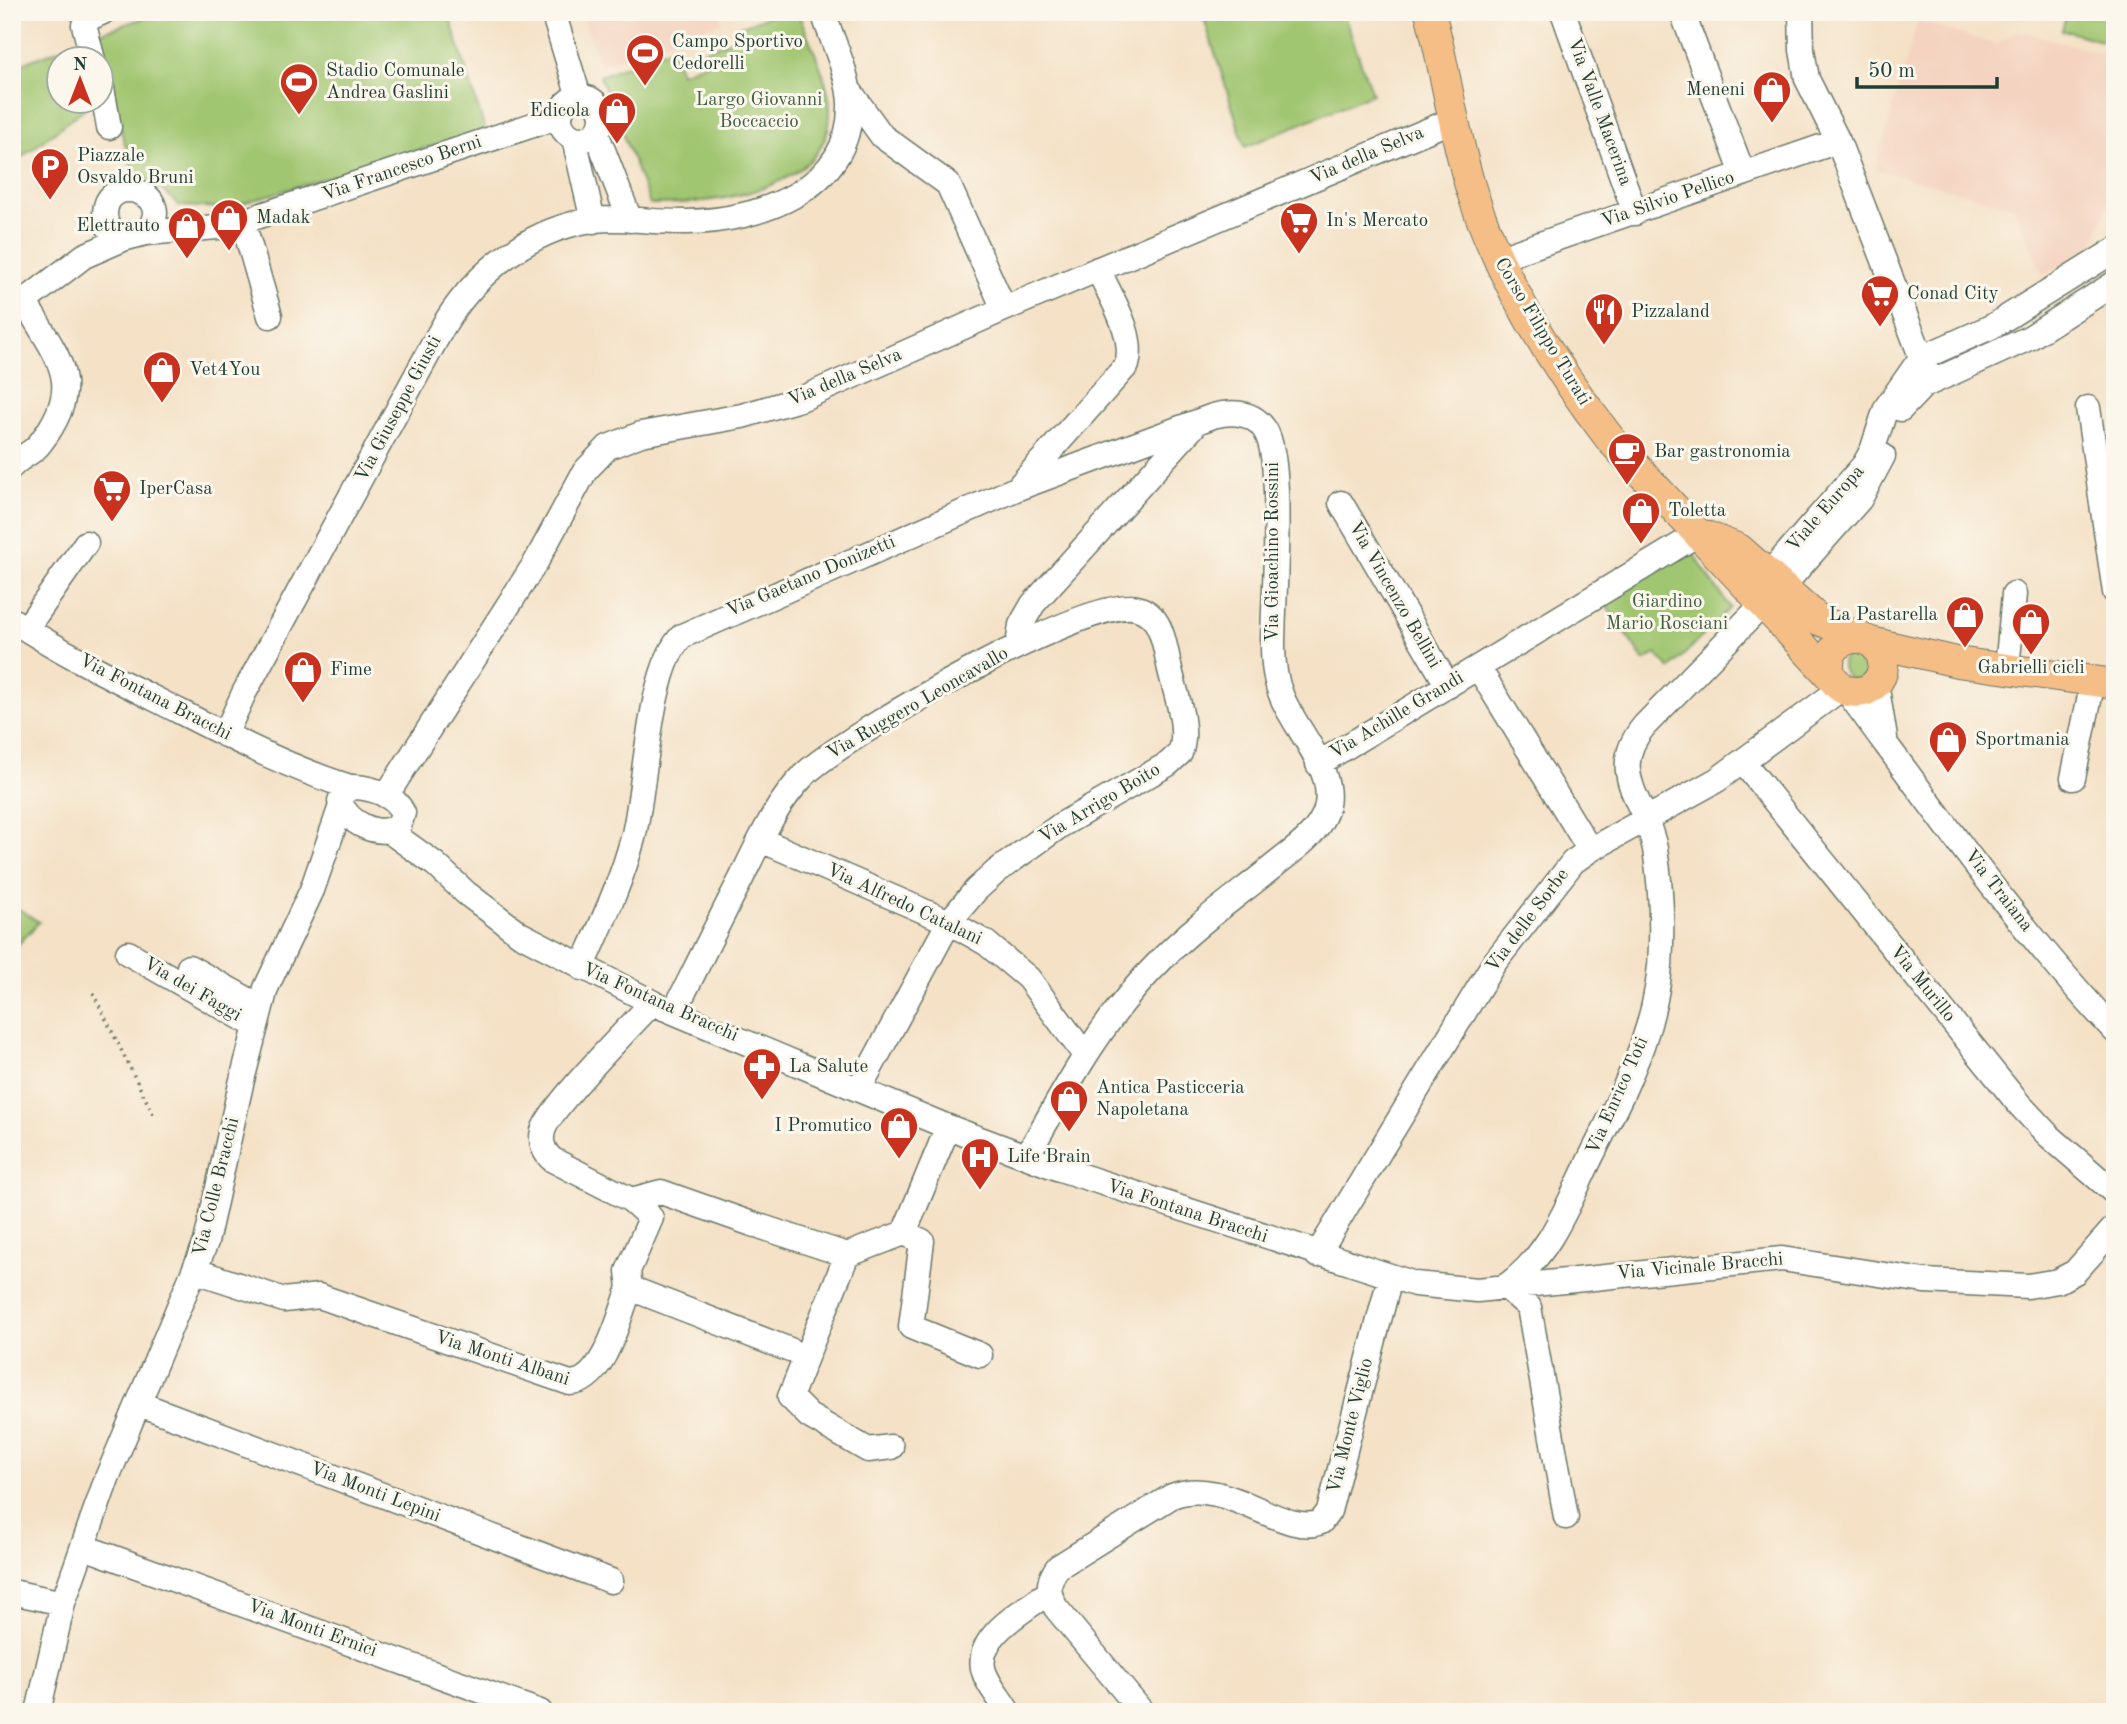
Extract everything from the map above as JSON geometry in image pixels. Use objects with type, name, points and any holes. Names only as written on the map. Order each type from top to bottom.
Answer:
[{"type":"main road","name":"Corso Filippo Turati","points":[[1430,12],[1471,187],[1497,258],[1537,329],[1595,420],[1698,534]]},
{"type":"main road","points":[[1698,534],[1733,545],[1841,687],[1860,691],[1877,681],[1957,662]]},
{"type":"main road","points":[[1767,589],[1819,620],[1867,640],[1957,662],[2104,682]]},
{"type":"main road","points":[[1841,687],[1829,666],[1834,649],[1848,639],[1867,640],[1883,658],[1883,667],[1877,681]]},
{"type":"street","points":[[88,46],[84,25],[88,19],[103,12]]},
{"type":"street","points":[[552,12],[579,97]]},
{"type":"street","points":[[585,135],[602,119],[597,106],[586,98],[579,97],[566,103],[560,116],[563,129],[585,135],[630,220],[689,222],[728,219],[789,201],[824,173],[841,147],[849,117],[847,86],[823,12]]},
{"type":"street","name":"Via Valle Macerina","points":[[1563,12],[1634,212]]},
{"type":"street","points":[[1682,12],[1743,174]]},
{"type":"street","points":[[1801,12],[1802,50],[1807,79],[1838,141],[1930,382]]},
{"type":"street","points":[[847,86],[882,136],[948,184],[1004,309]]},
{"type":"street","points":[[107,116],[109,127]]},
{"type":"street","name":"Via Francesco Berni","points":[[19,307],[84,256],[125,232],[215,229],[243,222],[560,116]]},
{"type":"street","name":"Via della Selva","points":[[393,813],[585,471],[601,451],[631,436],[785,404],[1455,119]]},
{"type":"street","points":[[585,135],[593,221]]},
{"type":"street","name":"Via Silvio Pellico","points":[[1497,258],[1838,141]]},
{"type":"street","points":[[153,204],[154,220],[125,232],[105,214],[110,198],[124,190],[141,192],[153,204],[181,219],[215,229]]},
{"type":"street","name":"Via Giuseppe Giusti","points":[[225,735],[244,693],[455,307],[484,275],[518,248],[554,230],[593,221],[630,220]]},
{"type":"street","points":[[243,222],[270,316]]},
{"type":"street","name":"Viale Europa","points":[[1767,589],[1864,465],[1872,452],[1886,408],[1921,358],[2015,314],[2115,250]]},
{"type":"street","name":"Via Gaetano Donizetti","points":[[582,968],[613,897],[629,851],[642,798],[659,691],[667,659],[679,639],[703,624],[1018,488],[1127,365],[1130,351],[1126,334],[1097,270]]},
{"type":"street","name":"Viale Europa","points":[[1767,589],[1860,499],[1879,468],[1898,414],[1915,391],[2029,338],[2115,283]]},
{"type":"street","points":[[12,466],[42,441],[63,404],[66,386],[61,365],[19,307]]},
{"type":"street","points":[[2088,408],[2115,592]]},
{"type":"street","name":"Via Gioachino Rossini","points":[[1018,488],[1220,414],[1242,414],[1257,421],[1269,439],[1276,478],[1274,667],[1286,707],[1318,764]]},
{"type":"street","name":"Via Ruggero Leoncavallo","points":[[631,1200],[552,1160],[544,1148],[543,1133],[554,1113],[663,1007],[783,799],[824,758],[848,741],[1018,646],[1021,625],[1033,604],[1198,422]]},
{"type":"street","name":"Via Vincenzo Bellini","points":[[1341,503],[1448,686]]},
{"type":"street","name":"Via Achille Grandi","points":[[1027,1156],[1085,1055],[1126,998],[1169,952],[1302,843],[1319,825],[1328,796],[1326,781],[1318,764],[1698,534]]},
{"type":"street","points":[[19,625],[86,543]]},
{"type":"street","name":"Via Enrico Toti","points":[[1505,1286],[1531,1266],[1553,1235],[1632,1074],[1647,1034],[1658,991],[1661,936],[1655,849],[1646,819],[1628,777],[1627,756],[1632,743],[1649,720],[1767,589]]},
{"type":"street","points":[[2007,669],[2014,594]]},
{"type":"street","name":"Via Arrigo Boito","points":[[859,1089],[949,922],[976,890],[1009,862],[1061,825],[1168,764],[1182,746],[1180,717],[1163,636],[1150,614],[1132,607],[1111,608],[1018,646]]},
{"type":"street","name":"Via Fontana Bracchi","points":[[19,625],[225,735],[300,771],[344,798],[369,788],[435,864],[503,922],[582,968],[663,1007],[948,1127],[1135,1196],[1390,1278],[1450,1290],[1505,1286]]},
{"type":"street","points":[[1478,667],[1590,850]]},
{"type":"street","name":"Via Traiana","points":[[1877,681],[1887,745]]},
{"type":"street","points":[[2073,778],[2104,682]]},
{"type":"street","name":"Via Traiana","points":[[1841,687],[2010,907],[2115,1031]]},
{"type":"street","name":"Via delle Sorbe","points":[[1317,1255],[1494,963],[1569,867],[1590,850],[1743,762],[1841,687]]},
{"type":"street","name":"Via Murillo","points":[[1743,762],[2018,1103],[2057,1143],[2115,1193]]},
{"type":"street","points":[[344,798],[357,822],[373,829],[393,813]]},
{"type":"street","name":"Via Colle Bracchi","points":[[38,1712],[63,1603],[107,1478],[196,1271],[212,1222],[266,988],[319,872],[344,798]]},
{"type":"street","name":"Via Alfredo Catalani","points":[[761,840],[949,922],[986,943],[1016,967],[1038,991],[1085,1055]]},
{"type":"street","name":"Via dei Faggi","points":[[128,953],[259,1016]]},
{"type":"street","points":[[189,967],[259,1016]]},
{"type":"street","points":[[904,1233],[948,1127]]},
{"type":"street","points":[[631,1200],[662,1192],[847,1255],[904,1233],[922,1241],[911,1327],[980,1355]]},
{"type":"street","name":"Via Monti Albani","points":[[196,1271],[284,1300],[319,1296],[570,1384],[585,1382],[599,1366],[630,1288],[628,1270],[651,1218],[631,1200]]},
{"type":"street","name":"Via Vicinale Bracchi","points":[[1505,1286],[1782,1259],[1924,1281],[2028,1286],[2058,1281],[2075,1272],[2115,1227]]},
{"type":"street","points":[[847,1255],[790,1397],[809,1416],[868,1450],[891,1447]]},
{"type":"street","name":"Via Monte Viglio","points":[[1049,1592],[1052,1574],[1058,1567],[1172,1496],[1188,1490],[1220,1494],[1301,1524],[1321,1522],[1329,1511],[1390,1278]]},
{"type":"street","points":[[1505,1286],[1529,1307],[1566,1517]]},
{"type":"street","points":[[630,1288],[790,1350]]},
{"type":"street","name":"Via Monti Lepini","points":[[140,1404],[611,1581]]},
{"type":"street","name":"Via Monti Ernici","points":[[84,1547],[540,1712]]},
{"type":"street","points":[[12,1592],[63,1603]]},
{"type":"street","points":[[1008,1712],[984,1671],[982,1655],[991,1637],[1049,1592],[1056,1608],[1142,1712]]},
{"type":"path","points":[[93,993],[155,1118]]},
{"type":"shaded area","points":[[581,12],[718,12],[722,22],[600,65]]},
{"type":"shaded area","points":[[1918,21],[1997,45],[2017,30],[2115,57],[2115,194],[2111,195],[2092,249],[2043,275],[2014,207],[1875,169]]},
{"type":"green space","name":"Stadio Comunale Andrea Gaslini","points":[[161,12],[448,12],[485,130],[226,208],[180,206],[153,182],[133,172],[116,112],[116,46],[97,46],[94,35]]},
{"type":"green space","name":"Largo Giovanni Boccaccio","points":[[779,12],[798,12],[823,73],[829,98],[830,109],[825,137],[811,159],[789,176],[763,188],[703,201],[650,204],[600,76],[671,48],[681,73],[707,63],[703,51],[737,38],[734,29]]},
{"type":"green space","points":[[1202,12],[1343,12],[1372,94],[1245,147]]},
{"type":"green space","points":[[2067,12],[2115,12],[2115,45],[2062,30]]},
{"type":"green space","points":[[46,54],[46,116],[75,116],[13,164],[12,67]]},
{"type":"green space","name":"Giardino Mario Rosciani","points":[[1689,547],[1730,608],[1670,669],[1656,654],[1644,661],[1605,603]]},
{"type":"green space","points":[[1857,650],[1868,654],[1872,665],[1868,676],[1857,680],[1846,676],[1842,665],[1846,654]]},
{"type":"green space","points":[[12,905],[39,922],[12,951]]},
{"type":"place","name":"Campo Sportivo Cedorelli","points":[[645,87]]},
{"type":"place","name":"Stadio Comunale Andrea Gaslini","points":[[299,116]]},
{"type":"place","name":"Meneni","points":[[1772,124]]},
{"type":"place","name":"Edicola","points":[[617,145]]},
{"type":"place","name":"Piazzale Osvaldo Bruni","points":[[50,201]]},
{"type":"place","name":"Madak","points":[[229,252]]},
{"type":"place","name":"In's Mercato","points":[[1299,255]]},
{"type":"place","name":"Elettrauto","points":[[187,260]]},
{"type":"place","name":"Conad City","points":[[1880,328]]},
{"type":"place","name":"Pizzaland","points":[[1604,346]]},
{"type":"place","name":"Vet4You","points":[[162,404]]},
{"type":"place","name":"Bar gastronomia","points":[[1627,486]]},
{"type":"place","name":"IperCasa","points":[[112,523]]},
{"type":"place","name":"Toletta","points":[[1641,545]]},
{"type":"place","name":"La Pastarella","points":[[1965,649]]},
{"type":"place","name":"Gabrielli cicli","points":[[2031,656]]},
{"type":"place","name":"Fime","points":[[303,704]]},
{"type":"place","name":"Sportmania","points":[[1948,774]]},
{"type":"place","name":"La Salute","points":[[762,1101]]},
{"type":"place","name":"Antica Pasticceria Napoletana","points":[[1069,1133]]},
{"type":"place","name":"I Promutico","points":[[899,1160]]},
{"type":"place","name":"Life Brain","points":[[980,1191]]}]
